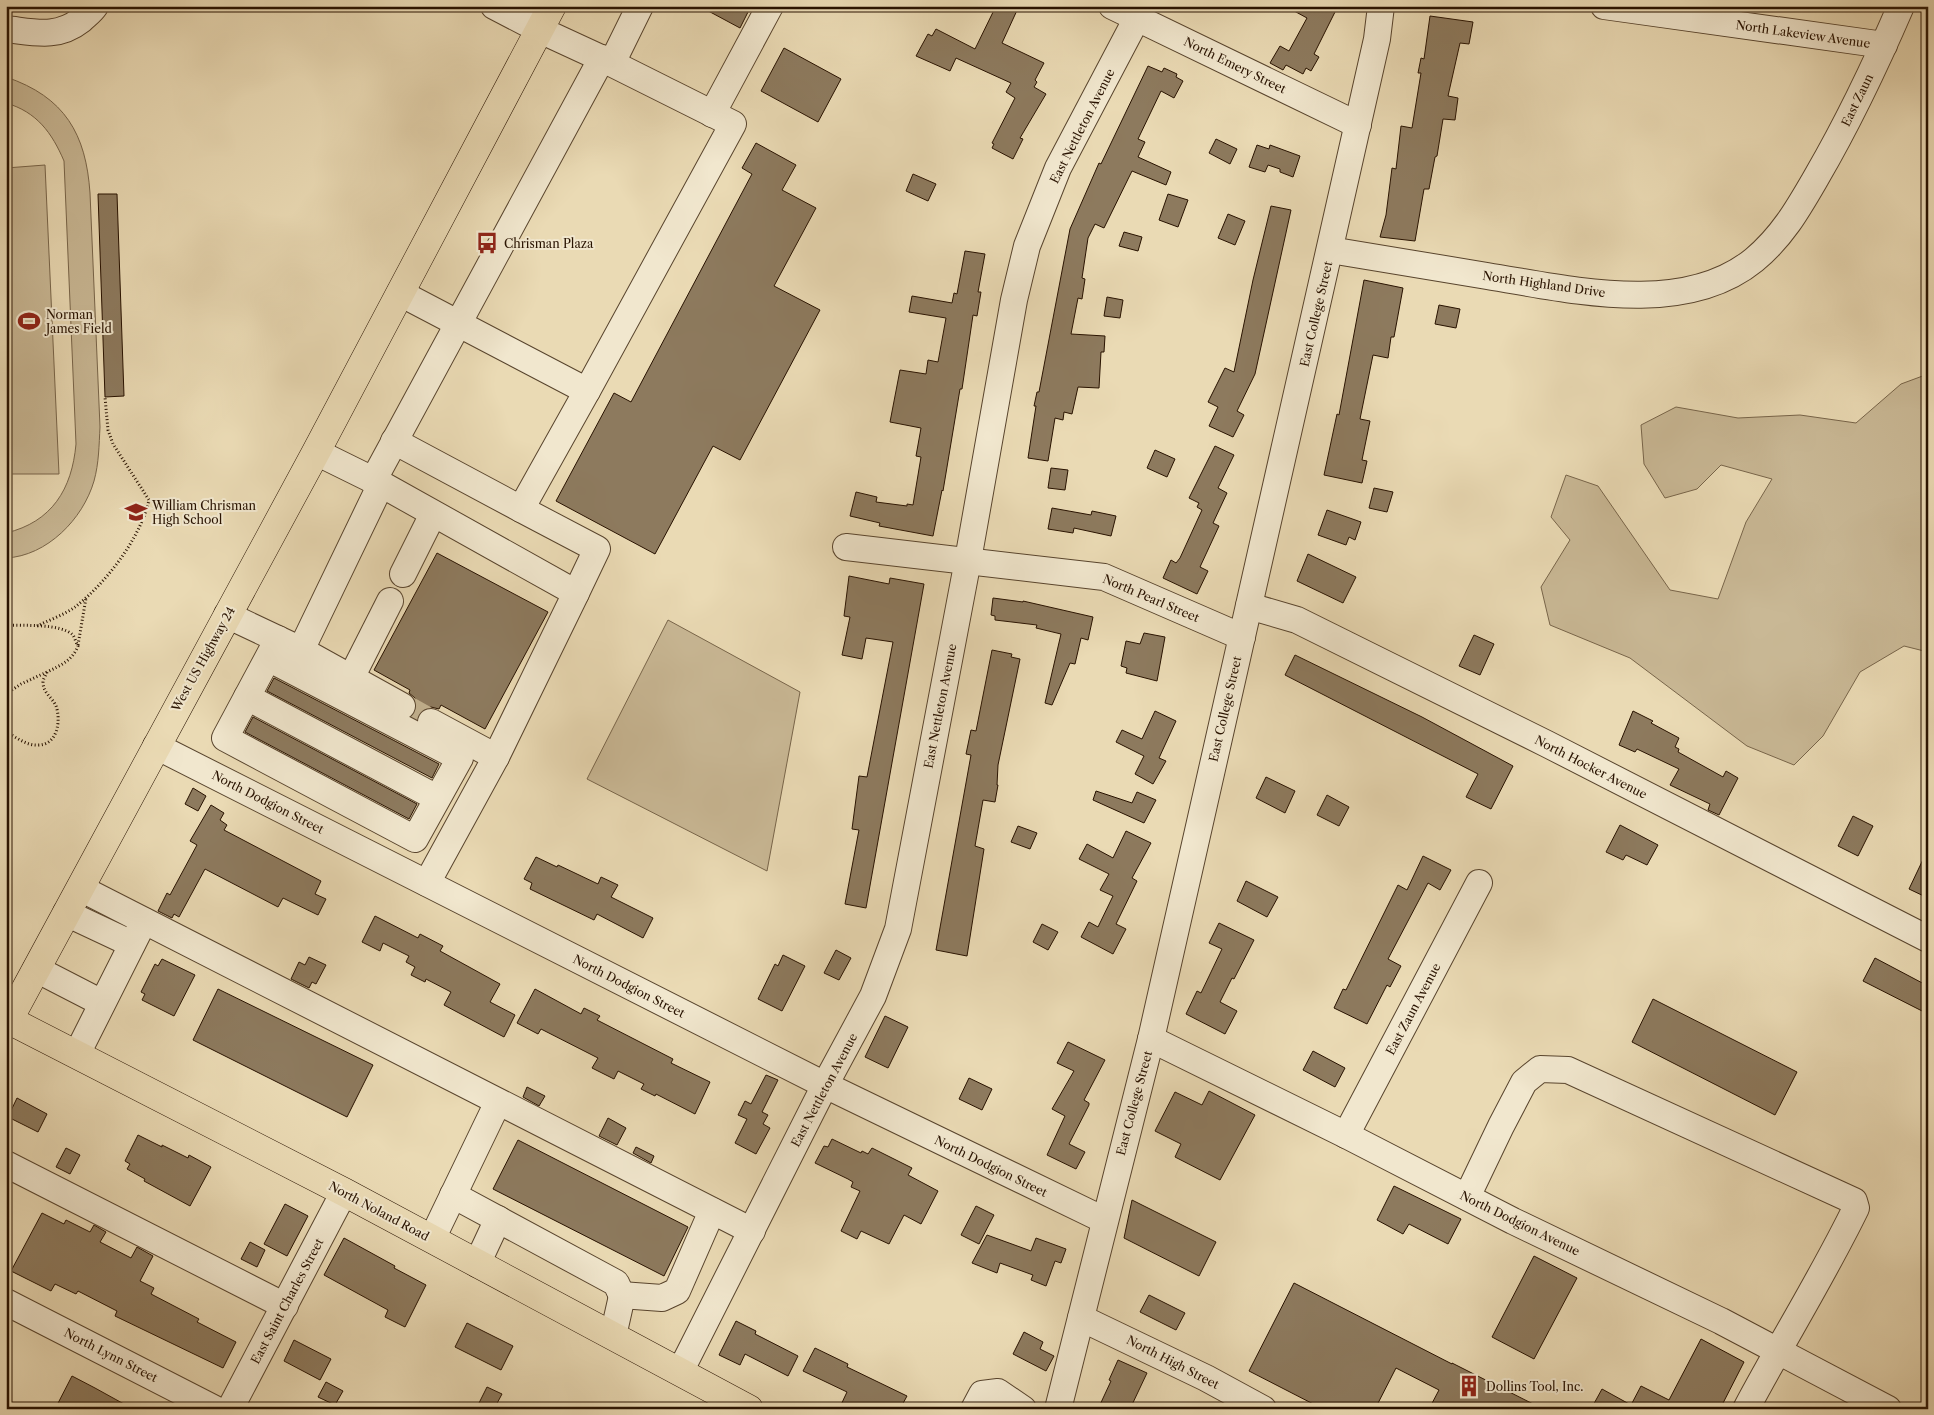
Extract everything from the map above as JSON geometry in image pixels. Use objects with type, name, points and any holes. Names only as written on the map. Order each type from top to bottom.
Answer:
[{"type":"main road","name":"West US Highway 24","points":[[7,1021],[316,452],[552,6]]},
{"type":"main road","name":"North Noland Road","points":[[7,1021],[77,1054],[344,1192],[749,1409]]},
{"type":"street","points":[[6,28],[37,33],[60,32],[77,23],[92,11],[95,6]]},
{"type":"street","points":[[494,6],[540,30],[607,60],[733,124],[521,509]]},
{"type":"street","points":[[227,615],[282,649],[460,758],[415,839],[225,738],[247,697],[282,649],[377,483],[394,441],[458,323],[607,60],[640,6]]},
{"type":"street","points":[[712,114],[770,6]]},
{"type":"street","name":"North Emery Street","points":[[1112,6],[1358,125]]},
{"type":"street","name":"East College Street","points":[[1058,1409],[1151,1039],[1358,125],[1377,39],[1381,6]]},
{"type":"street","name":"North Lakeview Avenue","points":[[1604,6],[1884,45]]},
{"type":"street","name":"East Zaun","points":[[1808,192],[1840,135],[1901,6]]},
{"type":"street","name":"East Nettleton Avenue","points":[[680,1372],[825,1085],[873,996],[898,930],[968,560],[1014,300],[1027,246],[1058,168],[1137,18]]},
{"type":"street","name":"North Highland Drive","points":[[1330,250],[1593,293],[1650,295],[1706,286],[1730,276],[1755,260],[1789,224],[1808,192]]},
{"type":"street","points":[[400,293],[587,391]]},
{"type":"street","points":[[394,441],[597,549],[496,757],[427,883]]},
{"type":"street","points":[[316,452],[377,483],[576,593]]},
{"type":"street","points":[[403,574],[433,514]]},
{"type":"street","name":"North Pearl Street","points":[[846,547],[1104,577],[1242,637]]},
{"type":"street","points":[[351,678],[390,601]]},
{"type":"street","name":"North Hocker Avenue","points":[[1249,606],[1306,625],[1547,744],[1928,939]]},
{"type":"street","points":[[282,649],[351,678],[402,706]]},
{"type":"street","points":[[247,697],[437,798]]},
{"type":"street","points":[[431,722],[496,757]]},
{"type":"street","name":"North Dodgion Street","points":[[156,746],[825,1085],[1104,1220]]},
{"type":"street","name":"East Zaun Avenue","points":[[1346,1135],[1479,883]]},
{"type":"street","points":[[80,888],[752,1231]]},
{"type":"street","points":[[66,913],[132,944]]},
{"type":"street","points":[[77,1054],[144,921]]},
{"type":"street","points":[[36,969],[102,1003]]},
{"type":"street","name":"North Dodgion Avenue","points":[[1151,1039],[1346,1135],[1466,1197],[1721,1321],[1888,1409]]},
{"type":"street","points":[[1466,1197],[1500,1126],[1524,1082],[1540,1069],[1568,1070],[1854,1201],[1856,1208],[1843,1236],[1746,1409]]},
{"type":"street","points":[[432,1239],[498,1102]]},
{"type":"street","points":[[6,1164],[285,1306]]},
{"type":"street","name":"East Saint Charles Street","points":[[230,1409],[344,1192]]},
{"type":"street","points":[[453,1195],[616,1283],[621,1295],[613,1336]]},
{"type":"street","points":[[621,1295],[662,1298],[677,1291],[712,1211]]},
{"type":"street","points":[[478,1264],[498,1219]]},
{"type":"street","name":"North Lynn Street","points":[[6,1302],[215,1409]]},
{"type":"street","name":"North High Street","points":[[1081,1318],[1206,1378],[1263,1409]]},
{"type":"street","points":[[974,1409],[982,1394],[998,1392],[1023,1409]]},
{"type":"path","points":[[37,626],[74,608],[86,598],[114,568],[129,546],[146,513],[149,500],[113,444],[108,430],[106,397]]},
{"type":"path","points":[[6,694],[21,684],[64,664],[74,655],[78,646],[86,598]]},
{"type":"path","points":[[6,625],[37,626],[64,630],[74,636],[78,646]]},
{"type":"path","points":[[6,732],[28,744],[40,746],[51,740],[58,729],[59,716],[55,703],[45,693],[43,681],[47,672]]},
{"type":"shaded area","points":[[6,77],[26,85],[43,95],[57,107],[69,120],[83,153],[88,172],[90,193],[100,427],[99,454],[94,481],[89,495],[72,522],[49,543],[21,556],[6,558],[6,533],[36,521],[57,501],[70,475],[76,444],[64,161],[49,133],[35,118],[17,107],[6,103]]},
{"type":"shaded area","name":"Norman James Field","points":[[45,165],[59,474],[6,474],[6,168]]},
{"type":"shaded area","points":[[1928,374],[1928,652],[1904,646],[1860,672],[1823,736],[1794,765],[1747,746],[1630,658],[1550,625],[1541,587],[1570,540],[1551,517],[1566,475],[1598,486],[1670,590],[1718,599],[1746,522],[1772,479],[1721,465],[1697,489],[1665,498],[1644,464],[1641,425],[1676,407],[1738,418],[1800,415],[1856,423],[1901,384]]},
{"type":"shaded area","points":[[668,620],[800,692],[767,871],[587,779]]},
{"type":"building","points":[[699,6],[751,6],[740,28]]},
{"type":"building","points":[[996,6],[1019,6],[1002,43],[1044,63],[1035,80],[1037,82],[1034,87],[1046,94],[1020,138],[1023,139],[1013,159],[992,148],[994,144],[992,143],[1015,98],[1006,92],[1011,83],[956,58],[950,71],[916,56],[928,34],[932,36],[936,29],[975,49]]},
{"type":"building","points":[[1285,6],[1338,6],[1314,54],[1319,57],[1311,71],[1306,68],[1303,74],[1286,65],[1283,70],[1270,63],[1280,46],[1289,51],[1307,18]]},
{"type":"building","points":[[1430,16],[1473,22],[1469,44],[1460,43],[1448,96],[1458,98],[1455,120],[1443,119],[1429,189],[1424,189],[1415,241],[1380,237],[1386,215],[1392,168],[1396,169],[1401,126],[1412,128],[1421,73],[1418,73],[1421,58],[1424,59]]},
{"type":"building","points":[[784,48],[841,79],[818,122],[761,91]]},
{"type":"building","points":[[1148,66],[1162,72],[1164,68],[1177,74],[1176,77],[1183,81],[1174,98],[1161,91],[1138,139],[1145,142],[1138,157],[1171,172],[1166,185],[1132,171],[1104,228],[1095,224],[1088,238],[1082,278],[1085,279],[1082,299],[1078,298],[1071,334],[1105,336],[1104,352],[1101,352],[1099,388],[1078,387],[1072,414],[1064,412],[1063,420],[1055,418],[1048,461],[1028,458],[1036,406],[1034,406],[1037,392],[1039,392],[1070,229],[1099,163],[1101,164]]},
{"type":"building","points":[[1216,139],[1237,149],[1230,164],[1209,153]]},
{"type":"building","points":[[756,143],[796,165],[782,190],[816,208],[774,286],[820,310],[740,460],[713,446],[655,554],[556,501],[614,393],[631,402],[752,174],[742,168]]},
{"type":"building","points":[[1257,145],[1269,149],[1270,145],[1300,156],[1293,177],[1280,172],[1280,169],[1268,165],[1265,172],[1249,167]]},
{"type":"building","points":[[913,174],[936,184],[928,201],[906,191]]},
{"type":"building","points":[[98,194],[117,194],[124,396],[105,397]]},
{"type":"building","points":[[1168,194],[1188,200],[1178,227],[1159,220]]},
{"type":"building","points":[[1271,206],[1291,210],[1255,374],[1237,411],[1244,415],[1233,437],[1209,426],[1218,407],[1208,402],[1225,368],[1234,372]]},
{"type":"building","points":[[1228,214],[1245,221],[1235,245],[1218,238]]},
{"type":"building","points":[[1124,232],[1142,237],[1138,251],[1119,246]]},
{"type":"building","points":[[965,251],[985,254],[978,292],[981,292],[977,316],[973,315],[962,389],[960,389],[943,491],[933,536],[879,526],[880,523],[850,516],[856,492],[877,497],[876,502],[913,505],[921,457],[916,456],[921,428],[890,422],[900,370],[926,374],[928,360],[938,362],[946,318],[909,312],[912,296],[952,303],[954,293],[957,294]]},
{"type":"building","points":[[1364,280],[1403,288],[1388,358],[1373,355],[1360,419],[1370,421],[1362,460],[1367,461],[1362,483],[1324,475],[1337,414],[1339,415]]},
{"type":"building","points":[[1107,297],[1123,300],[1120,318],[1104,316]]},
{"type":"building","points":[[1439,305],[1460,309],[1456,328],[1435,324]]},
{"type":"building","points":[[1215,446],[1234,455],[1218,488],[1227,493],[1213,523],[1219,526],[1200,567],[1208,571],[1197,594],[1163,578],[1171,560],[1176,563],[1180,558],[1202,510],[1197,507],[1199,503],[1189,498]]},
{"type":"building","points":[[1155,450],[1175,459],[1167,477],[1147,468]]},
{"type":"building","points":[[1051,468],[1068,470],[1065,490],[1048,488]]},
{"type":"building","points":[[1374,488],[1393,492],[1387,512],[1369,508]]},
{"type":"building","points":[[1052,508],[1091,515],[1092,511],[1116,516],[1111,536],[1074,528],[1073,533],[1048,529]]},
{"type":"building","points":[[1327,510],[1361,522],[1355,540],[1349,537],[1346,545],[1318,535]]},
{"type":"building","points":[[437,553],[548,612],[485,729],[441,705],[439,709],[431,707],[424,709],[418,714],[417,719],[412,716],[417,705],[415,698],[409,693],[410,690],[374,670]]},
{"type":"building","points":[[1308,554],[1356,577],[1343,603],[1297,581]]},
{"type":"building","points":[[849,576],[889,584],[890,578],[924,584],[866,908],[845,904],[859,830],[852,829],[859,776],[867,777],[893,642],[866,638],[862,659],[842,655],[850,617],[844,616]]},
{"type":"building","points":[[993,598],[1023,601],[1093,617],[1088,640],[1081,638],[1075,664],[1070,663],[1052,705],[1045,703],[1061,634],[1036,628],[1037,625],[995,620],[995,616],[991,615]]},
{"type":"building","points":[[1144,633],[1165,637],[1157,681],[1126,673],[1127,668],[1121,666],[1126,641],[1140,644]]},
{"type":"building","points":[[1474,635],[1494,644],[1480,675],[1459,666]]},
{"type":"building","points":[[992,650],[1012,654],[1011,657],[1020,659],[998,765],[998,785],[995,802],[983,800],[975,846],[984,849],[967,956],[936,950],[971,755],[966,754],[971,730],[976,731]]},
{"type":"building","points":[[1295,655],[1422,717],[1513,766],[1491,809],[1466,797],[1478,774],[1285,675]]},
{"type":"building","points":[[274,678],[439,764],[432,778],[267,691]]},
{"type":"building","points":[[1155,711],[1176,721],[1159,758],[1166,761],[1153,784],[1135,774],[1144,756],[1116,742],[1122,730],[1142,739]]},
{"type":"building","points":[[1633,711],[1679,738],[1675,747],[1679,749],[1678,752],[1723,777],[1726,771],[1738,778],[1719,815],[1708,810],[1710,804],[1670,785],[1679,769],[1637,749],[1635,752],[1619,745]]},
{"type":"building","points":[[253,717],[417,804],[409,819],[245,732]]},
{"type":"building","points":[[1266,777],[1295,791],[1285,813],[1256,798]]},
{"type":"building","points":[[193,788],[206,796],[198,811],[185,804]]},
{"type":"building","points":[[1096,791],[1132,803],[1137,792],[1156,800],[1144,823],[1093,800]]},
{"type":"building","points":[[1327,795],[1349,807],[1339,826],[1317,815]]},
{"type":"building","points":[[211,805],[224,813],[220,820],[227,825],[224,830],[321,881],[315,894],[326,899],[318,915],[283,898],[278,907],[205,869],[179,917],[174,914],[172,918],[158,911],[167,893],[170,895],[197,845],[190,841]]},
{"type":"building","points":[[1853,816],[1873,826],[1858,856],[1838,846]]},
{"type":"building","points":[[1620,825],[1658,845],[1647,865],[1626,855],[1623,860],[1606,852]]},
{"type":"building","points":[[1018,826],[1037,833],[1030,849],[1011,842]]},
{"type":"building","points":[[1126,831],[1151,843],[1132,878],[1137,881],[1116,924],[1126,929],[1113,954],[1081,937],[1089,922],[1098,927],[1113,896],[1100,890],[1109,874],[1079,859],[1087,844],[1113,858]]},
{"type":"building","points":[[1928,849],[1928,898],[1909,889]]},
{"type":"building","points":[[1423,856],[1451,870],[1440,890],[1428,883],[1388,959],[1401,966],[1390,987],[1387,985],[1367,1024],[1334,1008],[1343,989],[1346,990],[1398,885],[1407,890]]},
{"type":"building","points":[[536,857],[598,884],[601,877],[618,885],[611,897],[653,918],[643,938],[597,914],[594,920],[530,889],[532,883],[524,879]]},
{"type":"building","points":[[1246,881],[1278,897],[1267,917],[1237,901]]},
{"type":"building","points":[[375,916],[418,938],[420,934],[443,946],[440,951],[500,984],[490,1002],[515,1015],[504,1037],[444,1005],[451,992],[426,979],[425,982],[411,975],[415,967],[406,962],[409,956],[383,943],[380,951],[362,942]]},
{"type":"building","points":[[1219,923],[1254,940],[1220,1002],[1237,1011],[1225,1034],[1186,1014],[1197,991],[1201,993],[1222,949],[1209,943]]},
{"type":"building","points":[[1042,924],[1058,932],[1048,950],[1033,942]]},
{"type":"building","points":[[836,950],[851,958],[839,980],[824,973]]},
{"type":"building","points":[[783,955],[805,966],[782,1011],[758,999],[775,964],[778,966]]},
{"type":"building","points":[[309,957],[326,965],[316,984],[312,982],[309,988],[291,979],[299,962],[305,965]]},
{"type":"building","points":[[1875,958],[1928,986],[1928,1014],[1863,981]]},
{"type":"building","points":[[162,959],[195,975],[174,1016],[142,1000],[145,994],[141,992],[155,964],[158,966]]},
{"type":"building","points":[[218,989],[373,1065],[347,1117],[193,1040]]},
{"type":"building","points":[[535,989],[581,1014],[584,1008],[600,1016],[597,1020],[673,1059],[671,1063],[710,1082],[695,1114],[656,1094],[655,1096],[641,1089],[644,1084],[618,1071],[614,1079],[592,1068],[598,1058],[541,1029],[538,1034],[517,1023]]},
{"type":"building","points":[[1653,999],[1797,1072],[1775,1115],[1632,1042]]},
{"type":"building","points":[[885,1016],[908,1027],[888,1068],[865,1057]]},
{"type":"building","points":[[1068,1042],[1105,1060],[1084,1100],[1089,1105],[1069,1144],[1085,1152],[1076,1169],[1047,1155],[1065,1116],[1052,1109],[1074,1071],[1057,1063]]},
{"type":"building","points":[[1313,1051],[1345,1068],[1335,1087],[1303,1070]]},
{"type":"building","points":[[766,1075],[778,1080],[762,1112],[768,1115],[763,1124],[770,1128],[756,1154],[735,1143],[747,1119],[738,1115],[745,1101],[751,1104]]},
{"type":"building","points":[[969,1078],[992,1089],[982,1110],[959,1099]]},
{"type":"building","points":[[527,1087],[545,1096],[539,1106],[523,1097]]},
{"type":"building","points":[[1209,1091],[1255,1115],[1220,1180],[1175,1157],[1181,1144],[1155,1131],[1175,1092],[1202,1105]]},
{"type":"building","points":[[17,1098],[47,1114],[38,1132],[8,1117]]},
{"type":"building","points":[[608,1118],[626,1128],[617,1145],[599,1136]]},
{"type":"building","points":[[138,1135],[188,1158],[189,1155],[211,1167],[190,1206],[144,1181],[145,1179],[127,1169],[130,1164],[125,1161]]},
{"type":"building","points":[[832,1139],[861,1153],[862,1151],[868,1154],[872,1148],[912,1168],[908,1175],[938,1191],[921,1224],[904,1215],[889,1244],[861,1231],[857,1239],[841,1231],[860,1191],[851,1187],[853,1182],[815,1163],[824,1146],[828,1147]]},
{"type":"building","points":[[518,1140],[688,1227],[664,1276],[493,1189]]},
{"type":"building","points":[[636,1147],[654,1156],[651,1163],[633,1153]]},
{"type":"building","points":[[66,1148],[80,1155],[70,1174],[56,1167]]},
{"type":"building","points":[[1394,1186],[1461,1219],[1448,1244],[1409,1224],[1403,1234],[1377,1220]]},
{"type":"building","points":[[1132,1200],[1216,1242],[1199,1276],[1124,1238]]},
{"type":"building","points":[[285,1204],[308,1216],[287,1256],[264,1244]]},
{"type":"building","points":[[976,1206],[994,1215],[979,1244],[961,1235]]},
{"type":"building","points":[[42,1213],[64,1224],[66,1220],[90,1232],[94,1225],[106,1232],[100,1242],[131,1258],[137,1247],[153,1256],[140,1281],[154,1288],[151,1294],[199,1319],[197,1322],[236,1342],[223,1368],[115,1316],[117,1311],[78,1291],[76,1294],[55,1284],[51,1291],[11,1271]]},
{"type":"building","points":[[987,1235],[1031,1251],[1036,1238],[1066,1249],[1061,1263],[1055,1261],[1046,1286],[1031,1280],[1033,1275],[1000,1263],[997,1273],[972,1263]]},
{"type":"building","points":[[344,1238],[426,1285],[405,1327],[385,1317],[388,1310],[324,1275]]},
{"type":"building","points":[[250,1242],[265,1250],[257,1267],[241,1259]]},
{"type":"building","points":[[1534,1256],[1577,1278],[1534,1359],[1492,1337]]},
{"type":"building","points":[[1294,1283],[1543,1409],[1429,1409],[1439,1390],[1396,1368],[1375,1409],[1323,1409],[1249,1371]]},
{"type":"building","points":[[1149,1295],[1185,1313],[1176,1330],[1140,1312]]},
{"type":"building","points":[[736,1321],[756,1331],[755,1334],[798,1356],[788,1376],[745,1354],[740,1365],[719,1355]]},
{"type":"building","points":[[467,1323],[513,1346],[501,1370],[455,1347]]},
{"type":"building","points":[[1024,1332],[1043,1342],[1040,1349],[1054,1356],[1046,1371],[1013,1354]]},
{"type":"building","points":[[1701,1339],[1744,1362],[1720,1409],[1591,1409],[1602,1389],[1631,1405],[1641,1386],[1669,1400]]},
{"type":"building","points":[[294,1340],[331,1359],[320,1380],[284,1361]]},
{"type":"building","points":[[815,1348],[848,1364],[847,1367],[907,1396],[900,1409],[839,1409],[847,1392],[803,1371]]},
{"type":"building","points":[[1118,1360],[1147,1373],[1130,1409],[1098,1409],[1111,1381],[1109,1380]]},
{"type":"building","points":[[72,1376],[95,1388],[133,1409],[55,1409]]},
{"type":"building","points":[[326,1382],[343,1391],[335,1405],[318,1397]]},
{"type":"building","points":[[487,1387],[502,1394],[494,1409],[476,1409]]},
{"type":"tunnel","points":[[402,706],[431,722]]},
{"type":"place","name":"Chrisman Plaza","points":[[487,243]]},
{"type":"place","name":"Norman James Field","points":[[29,321]]},
{"type":"place","name":"William Chrisman High School","points":[[136,512]]},
{"type":"place","name":"Dollins Tool, Inc.","points":[[1469,1386]]}]
